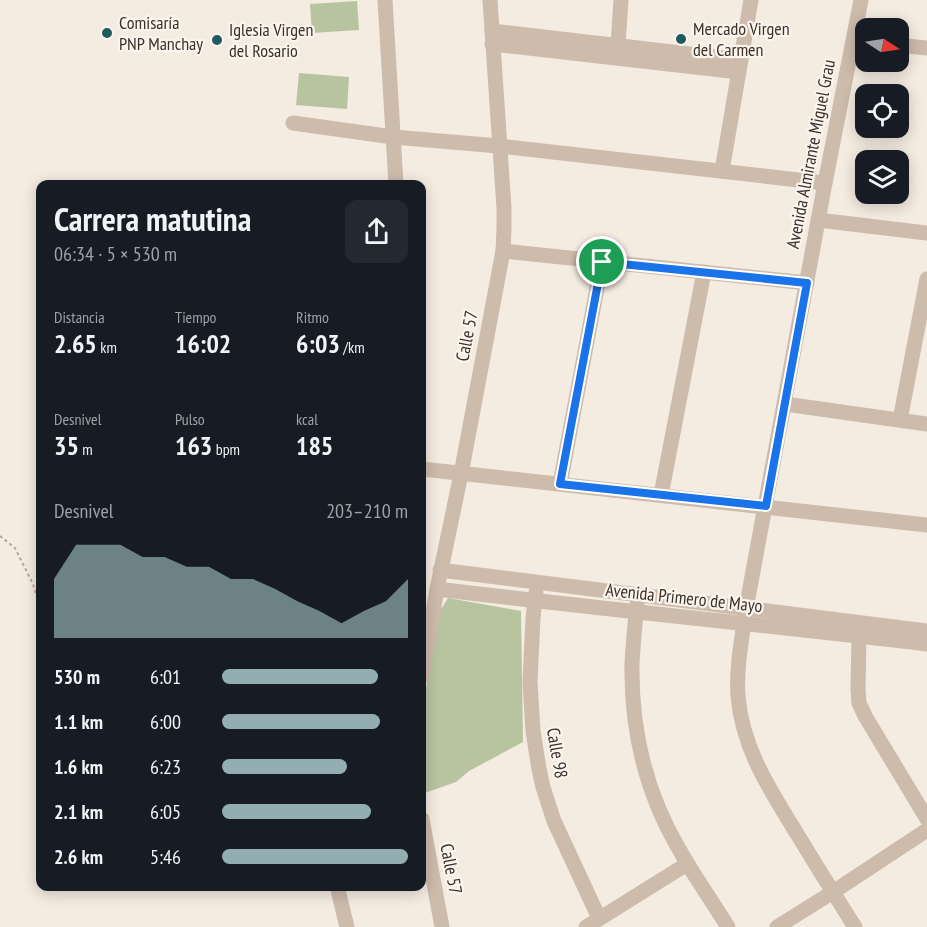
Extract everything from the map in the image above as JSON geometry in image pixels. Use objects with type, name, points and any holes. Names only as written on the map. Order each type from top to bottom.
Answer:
[{"type":"street","points":[[385,0],[396,180]]},
{"type":"street","name":"Calle 57","points":[[426,653],[440,570],[461,474],[503,251],[504,219],[490,0]]},
{"type":"street","points":[[618,46],[621,0]]},
{"type":"street","points":[[722,171],[752,0]]},
{"type":"street","name":"Avenida Almirante Miguel Grau","points":[[860,18],[861,0]]},
{"type":"street","points":[[492,37],[618,46],[740,66]]},
{"type":"street","points":[[492,37],[740,66]]},
{"type":"street","points":[[909,46],[927,48]]},
{"type":"street","name":"Avenida Almirante Miguel Grau","points":[[855,58],[818,220],[745,617],[738,680],[740,712],[747,741],[763,778],[855,927]]},
{"type":"street","points":[[294,123],[393,137],[499,146],[825,183]]},
{"type":"street","points":[[818,220],[927,233]]},
{"type":"street","points":[[503,251],[807,283]]},
{"type":"street","points":[[560,484],[602,262]]},
{"type":"street","points":[[661,495],[704,272]]},
{"type":"street","points":[[900,420],[927,279]]},
{"type":"street","points":[[785,404],[927,424]]},
{"type":"street","points":[[426,470],[927,525]]},
{"type":"street","name":"Avenida Primero de Mayo","points":[[440,570],[638,595],[745,617],[859,636],[927,644]]},
{"type":"street","name":"Calle 98","points":[[538,583],[534,601],[531,690],[533,730],[539,769],[554,821],[599,918]]},
{"type":"street","name":"Avenida Primero de Mayo","points":[[437,589],[636,613],[745,617],[927,631]]},
{"type":"street","points":[[638,595],[632,666],[634,710],[643,767],[669,831],[687,864],[728,927]]},
{"type":"street","points":[[859,636],[859,703],[927,819]]},
{"type":"street","points":[[777,927],[927,830]]},
{"type":"street","name":"Calle 57","points":[[426,841],[442,927]]},
{"type":"street","points":[[586,927],[687,864]]},
{"type":"street","points":[[338,891],[347,927]]},
{"type":"path","points":[[0,536],[15,548],[36,594]]},
{"type":"green space","points":[[357,1],[359,30],[312,33],[310,4]]},
{"type":"green space","points":[[299,73],[349,77],[347,109],[296,105]]},
{"type":"green space","points":[[448,598],[521,611],[523,742],[469,771],[456,782],[426,793],[426,689],[438,614]]},
{"type":"place","name":"Comisaría PNP Manchay","points":[[107,33]]},
{"type":"place","name":"Mercado Virgen del Carmen","points":[[681,39]]},
{"type":"place","name":"Iglesia Virgen del Rosario","points":[[217,40]]},
{"type":"route","points":[[602,262],[807,283],[766,506],[560,484],[602,262]]}]
